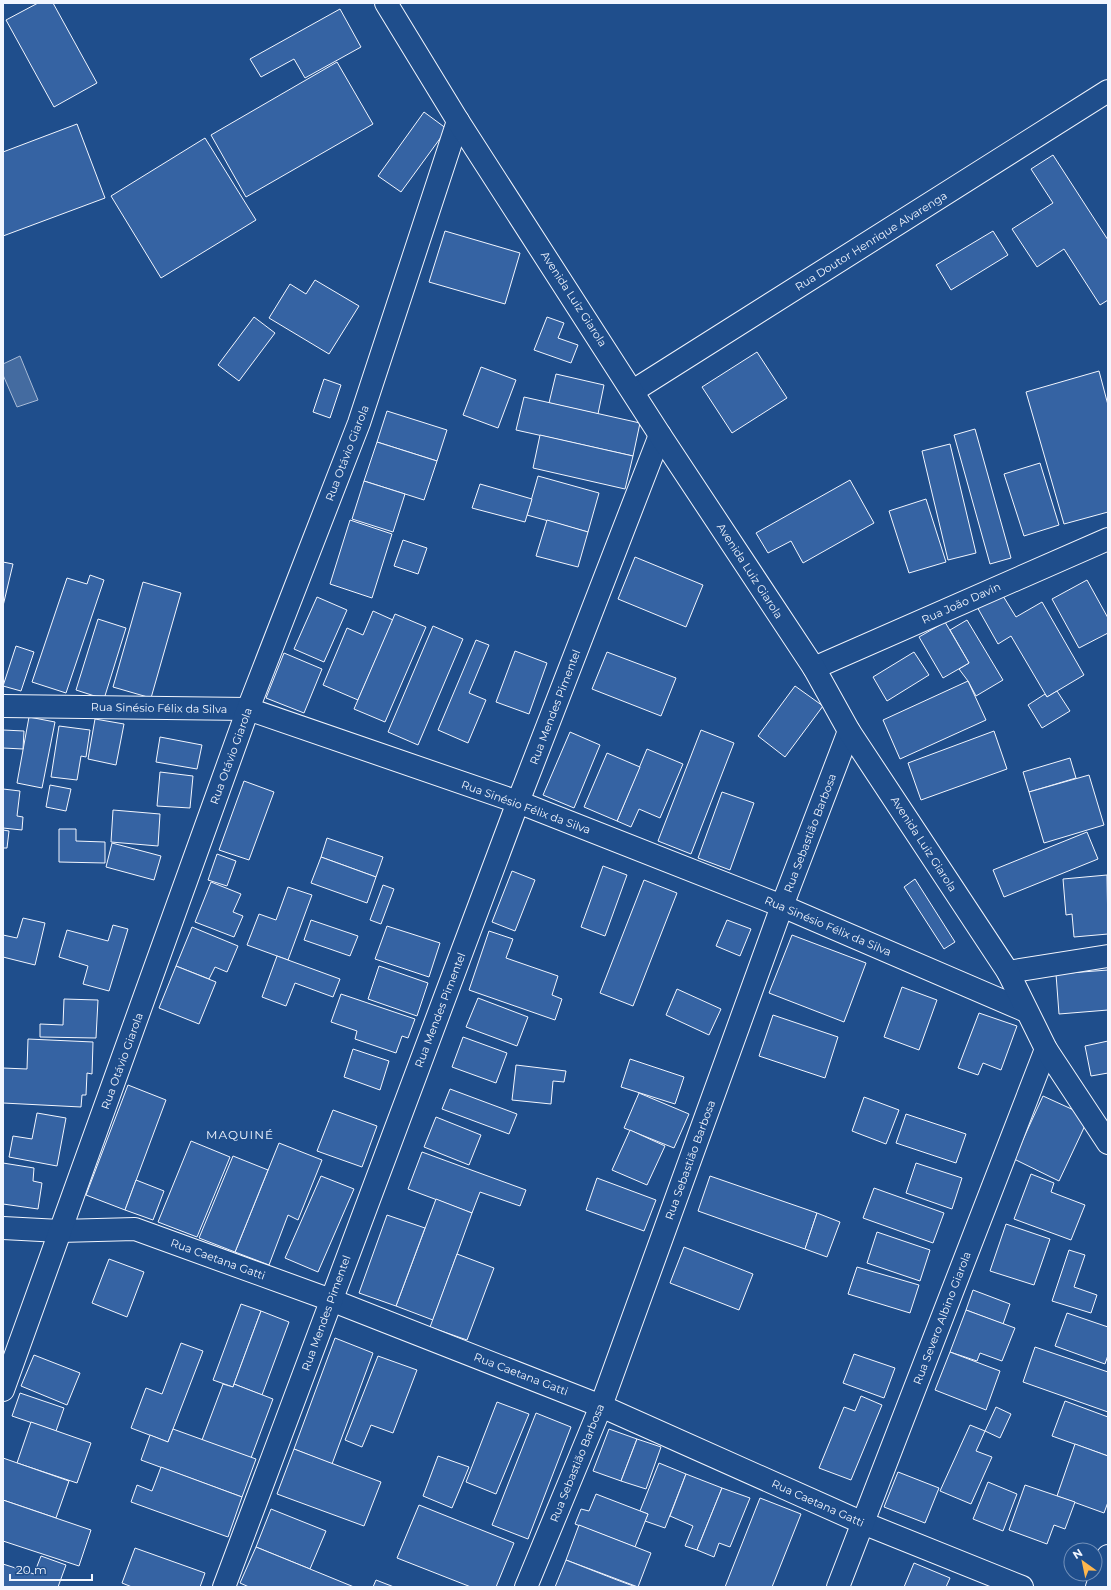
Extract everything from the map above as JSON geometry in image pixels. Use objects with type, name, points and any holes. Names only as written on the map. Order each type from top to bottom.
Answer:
[{"type":"street","name":"Avenida Luiz Giarola","points":[[386,3],[458,121],[660,435],[814,668],[849,731],[1008,972],[1046,1049],[1108,1143]]},
{"type":"street","name":"Rua Doutor Henrique Alvarenga","points":[[633,391],[1108,91]]},
{"type":"street","name":"Rua Otávio Giarola","points":[[3,1390],[248,709],[359,423],[458,121]]},
{"type":"street","name":"Rua Mendes Pimentel","points":[[224,1587],[518,802],[660,435]]},
{"type":"street","name":"Rua João Davin","points":[[814,668],[1108,539]]},
{"type":"street","name":"Rua Sinésio Félix da Silva","points":[[3,706],[248,709],[518,802],[782,906],[1026,1011]]},
{"type":"street","name":"Rua Sebastião Barbosa","points":[[526,1587],[601,1406],[782,906],[849,731]]},
{"type":"street","points":[[1008,972],[1108,956]]},
{"type":"street","name":"Rua Severo Albino Giarola","points":[[838,1587],[1046,1049]]},
{"type":"street","name":"Rua Caetana Gatti","points":[[3,1228],[60,1231],[134,1228],[331,1300],[601,1406],[863,1523],[1022,1587]]},
{"type":"street","points":[[1097,1587],[1108,1556]]},
{"type":"water","points":[[20,356],[38,400],[17,407],[3,375],[3,364]]},
{"type":"building","points":[[38,3],[53,3],[97,83],[54,107],[6,20]]},
{"type":"building","points":[[340,9],[361,47],[305,78],[294,59],[261,77],[250,59]]},
{"type":"building","points":[[337,62],[373,124],[246,197],[211,135]]},
{"type":"building","points":[[424,112],[447,129],[401,192],[378,176]]},
{"type":"building","points":[[77,124],[105,198],[3,236],[3,152]]},
{"type":"building","points":[[205,138],[256,220],[161,278],[111,196]]},
{"type":"building","points":[[1053,155],[1108,240],[1108,300],[1100,305],[1064,249],[1037,267],[1012,229],[1053,203],[1031,169]]},
{"type":"building","points":[[445,231],[520,253],[505,304],[429,282]]},
{"type":"building","points":[[993,231],[1008,255],[951,290],[936,265]]},
{"type":"building","points":[[315,280],[359,306],[329,354],[269,318],[290,284],[306,294]]},
{"type":"building","points":[[254,317],[275,333],[239,381],[218,365]]},
{"type":"building","points":[[547,317],[564,323],[558,338],[578,345],[571,363],[534,350]]},
{"type":"building","points":[[757,352],[787,398],[732,433],[702,387]]},
{"type":"building","points":[[481,367],[516,380],[498,428],[463,415]]},
{"type":"building","points":[[1099,371],[1108,405],[1108,512],[1064,524],[1026,392]]},
{"type":"building","points":[[556,374],[604,385],[598,414],[549,403]]},
{"type":"building","points":[[324,379],[341,385],[330,418],[313,412]]},
{"type":"building","points":[[524,397],[640,423],[633,456],[516,430]]},
{"type":"building","points":[[387,411],[447,430],[437,461],[377,442]]},
{"type":"building","points":[[975,429],[1011,558],[990,564],[954,435]]},
{"type":"building","points":[[540,435],[633,456],[625,489],[533,468]]},
{"type":"building","points":[[377,442],[437,461],[424,500],[364,481]]},
{"type":"building","points":[[950,444],[976,553],[948,560],[922,451]]},
{"type":"building","points":[[1040,463],[1059,525],[1024,536],[1004,474]]},
{"type":"building","points":[[538,476],[599,493],[588,532],[527,515]]},
{"type":"building","points":[[850,480],[874,523],[803,563],[791,541],[768,553],[756,533]]},
{"type":"building","points":[[364,481],[405,494],[393,532],[352,519]]},
{"type":"building","points":[[480,484],[532,499],[525,522],[472,508]]},
{"type":"building","points":[[926,499],[946,562],[909,573],[889,511]]},
{"type":"building","points":[[350,520],[392,534],[372,598],[330,584]]},
{"type":"building","points":[[547,520],[588,532],[578,567],[536,556]]},
{"type":"building","points":[[403,540],[427,548],[418,574],[394,566]]},
{"type":"building","points":[[635,557],[703,585],[686,627],[618,599]]},
{"type":"building","points":[[3,562],[13,564],[3,606]]},
{"type":"building","points":[[90,575],[104,580],[66,693],[32,682],[67,578],[87,584]]},
{"type":"building","points":[[1087,580],[1108,618],[1108,633],[1079,648],[1052,599]]},
{"type":"building","points":[[143,582],[181,593],[151,698],[113,687]]},
{"type":"building","points":[[1000,591],[1016,617],[1042,602],[1084,675],[1047,697],[1011,636],[998,644],[976,605]]},
{"type":"building","points":[[317,597],[347,610],[324,662],[294,649]]},
{"type":"building","points":[[373,611],[393,620],[358,700],[323,685],[347,628],[363,635]]},
{"type":"building","points":[[395,614],[426,627],[385,722],[354,709]]},
{"type":"building","points":[[98,619],[126,628],[104,699],[76,690]]},
{"type":"building","points":[[967,620],[1003,680],[976,696],[968,681],[959,669],[969,663],[950,630]]},
{"type":"building","points":[[945,622],[969,663],[943,678],[919,637]]},
{"type":"building","points":[[433,626],[463,639],[418,745],[388,732]]},
{"type":"building","points":[[476,640],[489,645],[469,693],[486,700],[468,743],[438,730]]},
{"type":"building","points":[[16,646],[34,652],[21,691],[3,686]]},
{"type":"building","points":[[515,651],[547,663],[529,714],[496,702]]},
{"type":"building","points":[[607,652],[676,678],[661,716],[592,689]]},
{"type":"building","points":[[914,652],[929,675],[887,701],[873,677]]},
{"type":"building","points":[[284,653],[322,669],[304,713],[266,698]]},
{"type":"building","points":[[968,681],[986,720],[900,759],[883,720]]},
{"type":"building","points":[[795,686],[823,706],[785,757],[758,736]]},
{"type":"building","points":[[1057,691],[1070,711],[1042,728],[1028,705],[1045,694],[1047,697]]},
{"type":"building","points":[[29,717],[55,722],[42,788],[17,783]]},
{"type":"building","points":[[95,719],[124,724],[116,765],[88,759]]},
{"type":"building","points":[[59,726],[90,730],[86,757],[81,756],[77,780],[51,777]]},
{"type":"building","points":[[3,730],[24,731],[23,749],[3,748]]},
{"type":"building","points":[[701,730],[734,743],[691,854],[658,841]]},
{"type":"building","points":[[994,731],[1007,769],[921,800],[908,763]]},
{"type":"building","points":[[570,732],[600,745],[574,808],[543,795]]},
{"type":"building","points":[[160,737],[202,745],[197,769],[156,762]]},
{"type":"building","points":[[647,749],[683,764],[660,818],[639,809],[631,827],[617,821]]},
{"type":"building","points":[[607,753],[640,767],[617,821],[584,807]]},
{"type":"building","points":[[1070,758],[1076,778],[1029,792],[1023,772]]},
{"type":"building","points":[[160,772],[193,776],[190,808],[157,806]]},
{"type":"building","points":[[1089,775],[1104,825],[1044,843],[1029,792]]},
{"type":"building","points":[[244,781],[274,792],[249,860],[219,850]]},
{"type":"building","points":[[50,785],[71,789],[66,811],[46,807]]},
{"type":"building","points":[[3,789],[20,791],[17,816],[23,817],[22,830],[3,828]]},
{"type":"building","points":[[722,792],[754,803],[730,870],[698,858]]},
{"type":"building","points":[[113,810],[160,814],[158,846],[111,842]]},
{"type":"building","points":[[59,829],[76,829],[76,841],[105,842],[105,863],[59,862]]},
{"type":"building","points":[[3,830],[9,831],[7,848],[3,848]]},
{"type":"building","points":[[1087,832],[1098,859],[1004,897],[993,870]]},
{"type":"building","points":[[327,838],[383,857],[376,877],[321,857]]},
{"type":"building","points":[[112,843],[161,856],[154,880],[106,867]]},
{"type":"building","points":[[217,854],[236,861],[227,886],[208,880]]},
{"type":"building","points":[[321,857],[376,877],[367,903],[311,883]]},
{"type":"building","points":[[603,866],[627,875],[605,936],[581,927]]},
{"type":"building","points":[[512,871],[535,880],[515,931],[492,922]]},
{"type":"building","points":[[1107,875],[1108,934],[1074,937],[1072,914],[1066,915],[1063,879]]},
{"type":"building","points":[[915,879],[955,942],[944,949],[904,887]]},
{"type":"building","points":[[644,880],[677,893],[633,1006],[600,993]]},
{"type":"building","points":[[211,882],[241,894],[233,912],[243,916],[234,937],[195,922]]},
{"type":"building","points":[[383,885],[394,889],[381,924],[370,920]]},
{"type":"building","points":[[288,887],[312,895],[288,960],[247,945],[259,914],[276,920]]},
{"type":"building","points":[[23,918],[45,923],[35,965],[3,957],[3,935],[17,938]]},
{"type":"building","points":[[311,920],[358,936],[350,956],[304,940]]},
{"type":"building","points":[[727,920],[751,929],[740,956],[716,946]]},
{"type":"building","points":[[113,925],[128,929],[109,991],[83,984],[88,966],[59,957],[67,930],[108,941]]},
{"type":"building","points":[[387,926],[440,943],[429,977],[375,959]]},
{"type":"building","points":[[192,927],[238,946],[227,972],[215,967],[209,979],[176,966]]},
{"type":"building","points":[[489,931],[513,939],[506,958],[558,976],[552,995],[562,999],[555,1020],[469,990]]},
{"type":"building","points":[[792,935],[866,963],[844,1022],[769,993]]},
{"type":"building","points":[[277,956],[340,979],[333,997],[295,983],[286,1006],[262,997]]},
{"type":"building","points":[[176,966],[216,982],[199,1024],[159,1008]]},
{"type":"building","points":[[379,966],[428,983],[417,1016],[368,999]]},
{"type":"building","points":[[1108,970],[1108,1010],[1059,1014],[1056,974]]},
{"type":"building","points":[[902,987],[937,1000],[919,1050],[884,1037]]},
{"type":"building","points":[[677,989],[721,1009],[709,1035],[666,1015]]},
{"type":"building","points":[[341,994],[415,1019],[408,1038],[402,1036],[396,1053],[355,1039],[357,1031],[331,1022]]},
{"type":"building","points":[[478,998],[528,1017],[517,1046],[466,1027]]},
{"type":"building","points":[[64,999],[98,1000],[96,1038],[40,1037],[40,1024],[63,1025]]},
{"type":"building","points":[[979,1013],[1017,1026],[1001,1070],[983,1063],[978,1075],[958,1068]]},
{"type":"building","points":[[773,1015],[838,1037],[825,1078],[759,1056]]},
{"type":"building","points":[[463,1037],[507,1053],[496,1083],[452,1067]]},
{"type":"building","points":[[28,1039],[93,1042],[92,1074],[87,1073],[86,1095],[82,1095],[81,1107],[3,1103],[3,1068],[27,1069]]},
{"type":"building","points":[[1108,1041],[1108,1073],[1091,1076],[1085,1046]]},
{"type":"building","points":[[353,1049],[389,1061],[380,1090],[344,1077]]},
{"type":"building","points":[[630,1059],[684,1077],[675,1104],[621,1087]]},
{"type":"building","points":[[516,1065],[566,1071],[564,1082],[553,1081],[551,1104],[512,1100]]},
{"type":"building","points":[[128,1085],[166,1100],[125,1210],[86,1195]]},
{"type":"building","points":[[450,1089],[517,1114],[509,1134],[442,1109]]},
{"type":"building","points":[[639,1093],[689,1114],[674,1148],[624,1128]]},
{"type":"building","points":[[1043,1096],[1089,1117],[1059,1181],[1014,1159]]},
{"type":"building","points":[[864,1097],[899,1110],[886,1144],[852,1131]]},
{"type":"building","points":[[333,1110],[377,1126],[362,1167],[317,1151]]},
{"type":"building","points":[[37,1113],[66,1118],[57,1166],[9,1157],[13,1136],[32,1139]]},
{"type":"building","points":[[906,1114],[966,1134],[956,1163],[896,1143]]},
{"type":"building","points":[[436,1117],[481,1135],[469,1165],[424,1147]]},
{"type":"building","points":[[630,1130],[665,1146],[647,1185],[612,1170]]},
{"type":"building","points":[[191,1141],[230,1157],[197,1237],[158,1222]]},
{"type":"building","points":[[279,1143],[322,1160],[298,1220],[288,1215],[269,1265],[235,1252]]},
{"type":"building","points":[[422,1152],[526,1190],[520,1206],[480,1192],[472,1213],[408,1189]]},
{"type":"building","points":[[233,1156],[268,1170],[235,1252],[199,1238]]},
{"type":"building","points":[[3,1163],[34,1168],[33,1181],[42,1183],[38,1209],[3,1204]]},
{"type":"building","points":[[916,1163],[962,1178],[952,1209],[906,1193]]},
{"type":"building","points":[[1031,1174],[1054,1183],[1051,1192],[1085,1205],[1071,1240],[1014,1219]]},
{"type":"building","points":[[321,1176],[354,1189],[318,1272],[285,1258]]},
{"type":"building","points":[[710,1176],[817,1213],[805,1249],[698,1211]]},
{"type":"building","points":[[597,1178],[656,1200],[644,1231],[586,1210]]},
{"type":"building","points":[[136,1180],[164,1191],[153,1220],[125,1210]]},
{"type":"building","points":[[874,1188],[944,1213],[933,1243],[863,1218]]},
{"type":"building","points":[[436,1199],[472,1213],[433,1320],[396,1306]]},
{"type":"building","points":[[817,1213],[840,1222],[827,1257],[805,1249]]},
{"type":"building","points":[[387,1215],[425,1228],[396,1306],[359,1293]]},
{"type":"building","points":[[1006,1224],[1050,1239],[1034,1285],[990,1271]]},
{"type":"building","points":[[877,1232],[930,1250],[920,1281],[867,1263]]},
{"type":"building","points":[[684,1247],[753,1274],[739,1310],[670,1283]]},
{"type":"building","points":[[1069,1250],[1085,1255],[1074,1287],[1097,1295],[1091,1313],[1052,1301]]},
{"type":"building","points":[[457,1254],[494,1268],[467,1340],[430,1327]]},
{"type":"building","points":[[109,1259],[144,1272],[127,1317],[92,1303]]},
{"type":"building","points":[[857,1267],[919,1285],[910,1313],[848,1294]]},
{"type":"building","points":[[973,1290],[1010,1304],[1003,1324],[966,1310]]},
{"type":"building","points":[[241,1304],[261,1311],[233,1387],[213,1380]]},
{"type":"building","points":[[966,1310],[1015,1328],[1002,1361],[980,1353],[977,1361],[950,1352]]},
{"type":"building","points":[[261,1311],[289,1322],[262,1395],[234,1384]]},
{"type":"building","points":[[1067,1313],[1108,1327],[1108,1355],[1105,1364],[1055,1346]]},
{"type":"building","points":[[335,1338],[373,1353],[332,1464],[294,1449]]},
{"type":"building","points":[[181,1343],[203,1351],[168,1442],[131,1428],[146,1388],[162,1394]]},
{"type":"building","points":[[1035,1347],[1108,1372],[1108,1412],[1023,1382]]},
{"type":"building","points":[[950,1352],[1000,1371],[986,1410],[935,1390]]},
{"type":"building","points":[[854,1354],[895,1368],[884,1398],[843,1383]]},
{"type":"building","points":[[34,1355],[80,1373],[67,1405],[21,1386]]},
{"type":"building","points":[[378,1356],[417,1370],[393,1433],[371,1425],[362,1447],[345,1440]]},
{"type":"building","points":[[223,1384],[233,1387],[234,1384],[273,1399],[251,1458],[202,1440]]},
{"type":"building","points":[[20,1393],[64,1408],[56,1431],[12,1416]]},
{"type":"building","points":[[861,1396],[882,1405],[851,1480],[819,1468],[844,1407],[855,1411]]},
{"type":"building","points":[[1065,1401],[1108,1417],[1108,1456],[1052,1436]]},
{"type":"building","points":[[497,1402],[529,1414],[496,1494],[466,1482]]},
{"type":"building","points":[[996,1407],[1011,1414],[1000,1438],[985,1431]]},
{"type":"building","points":[[536,1413],[571,1427],[528,1539],[492,1525]]},
{"type":"building","points":[[31,1422],[91,1443],[77,1483],[17,1463]]},
{"type":"building","points":[[970,1425],[985,1431],[976,1451],[992,1457],[971,1504],[940,1491]]},
{"type":"building","points":[[173,1429],[256,1459],[242,1497],[141,1460],[150,1435],[168,1442]]},
{"type":"building","points":[[609,1429],[637,1439],[621,1481],[593,1471]]},
{"type":"building","points":[[637,1439],[661,1447],[646,1489],[621,1481]]},
{"type":"building","points":[[1075,1444],[1108,1456],[1108,1502],[1104,1513],[1057,1496]]},
{"type":"building","points":[[294,1449],[381,1482],[364,1526],[277,1494]]},
{"type":"building","points":[[438,1456],[469,1467],[452,1508],[423,1496]]},
{"type":"building","points":[[3,1458],[69,1481],[56,1518],[3,1500]]},
{"type":"building","points":[[659,1463],[686,1474],[665,1528],[645,1521],[648,1514],[640,1511]]},
{"type":"building","points":[[161,1467],[242,1497],[228,1537],[131,1502],[137,1485],[152,1491]]},
{"type":"building","points":[[898,1472],[939,1488],[925,1523],[884,1507]]},
{"type":"building","points":[[686,1474],[722,1488],[697,1550],[685,1546],[693,1526],[670,1516]]},
{"type":"building","points":[[988,1482],[1017,1494],[1003,1531],[973,1519]]},
{"type":"building","points":[[1025,1485],[1075,1502],[1065,1529],[1054,1525],[1047,1544],[1009,1530]]},
{"type":"building","points":[[722,1488],[750,1498],[730,1547],[719,1543],[714,1557],[697,1550]]},
{"type":"building","points":[[596,1494],[648,1514],[635,1547],[575,1524],[581,1509],[589,1511]]},
{"type":"building","points":[[760,1498],[801,1514],[772,1587],[725,1587]]},
{"type":"building","points":[[3,1500],[91,1530],[79,1566],[3,1541]]},
{"type":"building","points":[[419,1505],[514,1543],[496,1587],[471,1587],[397,1558]]},
{"type":"building","points":[[271,1509],[326,1531],[310,1569],[256,1547]]},
{"type":"building","points":[[579,1525],[651,1553],[638,1587],[566,1560]]},
{"type":"building","points":[[256,1547],[354,1587],[249,1587],[240,1583]]},
{"type":"building","points":[[135,1548],[205,1573],[200,1587],[132,1587],[122,1583]]},
{"type":"building","points":[[41,1556],[66,1565],[58,1587],[3,1587],[3,1564],[34,1574]]},
{"type":"building","points":[[566,1560],[617,1580],[636,1587],[555,1587]]},
{"type":"building","points":[[914,1563],[950,1578],[946,1587],[904,1587]]},
{"type":"building","points":[[376,1580],[394,1587],[373,1587]]},
{"type":"district","name":"MAQUINÉ","points":[[240,1135]]}]
